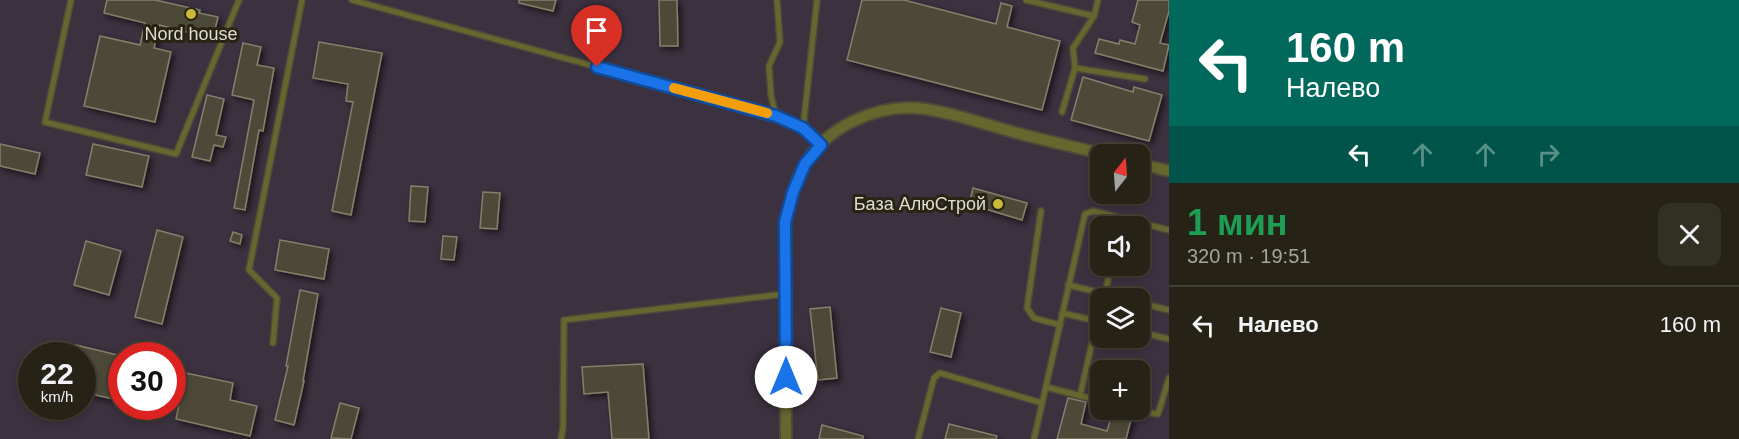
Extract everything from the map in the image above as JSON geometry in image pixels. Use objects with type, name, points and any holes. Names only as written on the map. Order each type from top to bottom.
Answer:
[{"type":"street","points":[[786,439],[785,222],[793,192],[805,164],[821,145],[837,130],[857,119],[884,111],[915,108],[948,114],[1090,151]]},
{"type":"street","points":[[1150,166],[1169,171]]},
{"type":"lane","points":[[71,0],[45,122],[176,154],[239,0]]},
{"type":"lane","points":[[273,343],[277,298],[249,270],[302,0]]},
{"type":"lane","points":[[352,0],[776,116],[803,128],[821,145]]},
{"type":"lane","points":[[776,116],[771,94],[769,66],[780,42],[777,0]]},
{"type":"lane","points":[[803,128],[818,0]]},
{"type":"lane","points":[[1026,0],[1094,16]]},
{"type":"lane","points":[[1062,112],[1075,68],[1073,48],[1094,16],[1098,0]]},
{"type":"lane","points":[[1075,68],[1145,80]]},
{"type":"lane","points":[[1041,211],[1027,308],[1034,318],[1060,325]]},
{"type":"lane","points":[[1034,439],[1085,214],[1093,211],[1114,216]]},
{"type":"lane","points":[[1150,225],[1169,230]]},
{"type":"lane","points":[[1068,285],[1090,290]]},
{"type":"lane","points":[[561,439],[564,320],[785,294]]},
{"type":"lane","points":[[1150,305],[1169,310]]},
{"type":"lane","points":[[1062,313],[1090,320]]},
{"type":"lane","points":[[1150,334],[1169,339]]},
{"type":"lane","points":[[1080,396],[1092,348]]},
{"type":"lane","points":[[918,439],[934,378],[940,373],[1042,403]]},
{"type":"lane","points":[[1150,413],[1158,414],[1169,378]]},
{"type":"lane","points":[[1046,387],[1090,398]]},
{"type":"shaded area","points":[[0,0],[1169,0],[1169,439],[0,439]]},
{"type":"building","points":[[107,0],[155,0],[200,10],[199,13],[218,17],[214,34],[196,30],[195,34],[159,25],[154,48],[171,52],[155,122],[84,106],[100,36],[140,45],[145,23],[104,13]]},
{"type":"building","points":[[519,0],[556,0],[553,11],[519,3]]},
{"type":"building","points":[[659,0],[677,0],[678,46],[660,46]]},
{"type":"building","points":[[862,0],[904,0],[996,24],[1001,3],[1012,6],[1007,27],[1060,41],[1042,110],[847,60]]},
{"type":"building","points":[[1138,0],[1169,0],[1169,11],[1160,43],[1169,45],[1163,71],[1095,53],[1099,39],[1119,44],[1120,40],[1135,44],[1140,25],[1132,22]]},
{"type":"building","points":[[319,42],[382,53],[351,215],[332,211],[353,102],[346,101],[348,84],[313,78]]},
{"type":"building","points":[[243,43],[261,47],[257,65],[274,68],[263,131],[259,130],[245,210],[234,208],[254,100],[232,95]]},
{"type":"building","points":[[1083,77],[1133,92],[1134,87],[1162,95],[1149,141],[1071,120]]},
{"type":"building","points":[[207,95],[224,99],[216,135],[226,137],[223,147],[214,145],[210,161],[192,157]]},
{"type":"building","points":[[0,144],[40,153],[35,174],[0,166]]},
{"type":"building","points":[[93,144],[149,156],[142,187],[86,175]]},
{"type":"building","points":[[411,186],[428,187],[425,222],[409,221]]},
{"type":"building","name":"База АлюСтрой","points":[[973,188],[1027,203],[1022,220],[969,204]]},
{"type":"building","points":[[483,192],[500,193],[497,229],[480,228]]},
{"type":"building","points":[[157,230],[183,237],[162,324],[135,317]]},
{"type":"building","points":[[233,232],[242,235],[240,244],[230,241]]},
{"type":"building","points":[[443,236],[457,237],[454,260],[441,259]]},
{"type":"building","points":[[280,240],[329,249],[324,279],[275,270]]},
{"type":"building","points":[[86,241],[121,251],[109,295],[74,285]]},
{"type":"building","points":[[300,290],[318,294],[304,381],[294,425],[275,420],[288,366],[286,366]]},
{"type":"building","points":[[830,307],[837,378],[818,380],[810,309]]},
{"type":"building","points":[[941,308],[961,313],[951,357],[930,352]]},
{"type":"building","points":[[96,350],[108,353],[108,398],[96,395]]},
{"type":"building","points":[[643,364],[649,439],[612,439],[608,392],[584,394],[582,367]]},
{"type":"building","points":[[186,373],[233,383],[230,400],[257,406],[250,436],[180,420],[186,420]]},
{"type":"building","points":[[1068,398],[1086,402],[1081,424],[1107,431],[1110,420],[1131,420],[1126,439],[1057,439]]},
{"type":"building","points":[[340,403],[359,408],[351,439],[331,438]]},
{"type":"building","points":[[949,424],[997,436],[996,439],[945,439]]},
{"type":"building","points":[[822,425],[863,436],[863,439],[819,439]]},
{"type":"slow traffic","points":[[674,88],[767,113]]},
{"type":"place","name":"Nord house","points":[[191,14]]},
{"type":"place","name":"База АлюСтрой","points":[[998,204]]},
{"type":"route","points":[[597,67],[776,116],[803,128],[821,145],[805,164],[793,192],[785,222],[786,377]]}]
